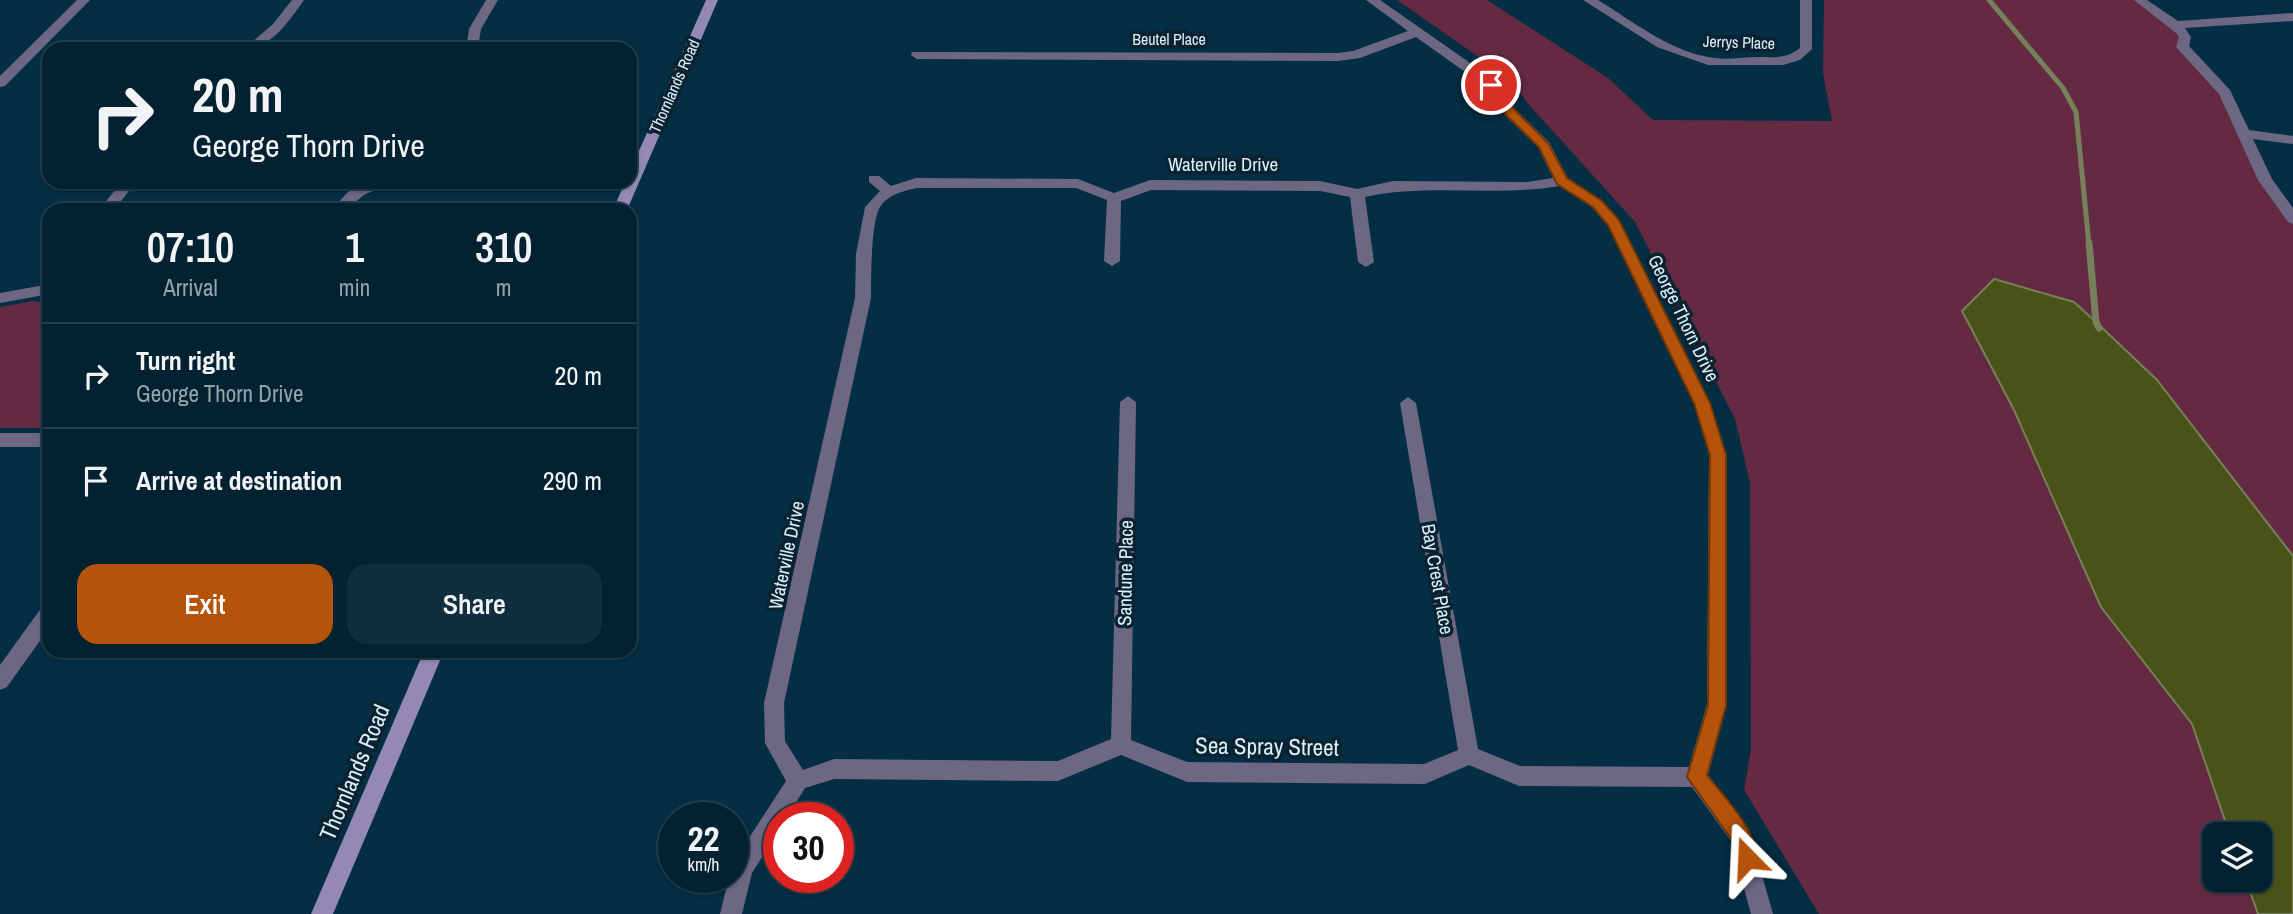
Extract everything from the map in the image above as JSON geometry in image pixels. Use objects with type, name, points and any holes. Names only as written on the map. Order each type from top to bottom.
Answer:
[{"type":"street","points":[[0,83],[84,0]]},
{"type":"street","points":[[259,42],[277,27],[298,0]]},
{"type":"street","points":[[473,42],[475,29],[492,0]]},
{"type":"street","name":"Thornlands Road","points":[[637,169],[712,0]]},
{"type":"street","points":[[1372,0],[1491,85],[1511,113],[1544,145],[1562,181]]},
{"type":"street","name":"Jerrys Place","points":[[1590,0],[1670,49],[1712,62],[1792,60],[1800,56],[1806,49],[1805,0]]},
{"type":"street","points":[[2140,0],[2145,6],[2179,25],[2293,18]]},
{"type":"street","points":[[2179,25],[2185,37],[2182,47],[2225,93],[2265,180],[2293,219]]},
{"type":"street","name":"Beutel Place","points":[[917,55],[1338,57],[1355,55],[1417,32]]},
{"type":"street","points":[[2244,134],[2293,140]]},
{"type":"street","points":[[874,179],[889,191],[916,183],[1078,184],[1114,198],[1112,261]]},
{"type":"street","name":"Waterville Drive","points":[[1114,198],[1150,185],[1321,186],[1357,194],[1393,186],[1527,187],[1562,181]]},
{"type":"street","name":"George Thorn Drive","points":[[1562,181],[1597,204],[1614,223],[1702,403],[1718,455],[1717,705],[1697,777]]},
{"type":"street","points":[[112,203],[123,189]]},
{"type":"street","points":[[342,203],[360,189]]},
{"type":"street","name":"Waterville Drive","points":[[798,781],[775,743],[775,703],[863,298],[864,254],[872,207],[889,191]]},
{"type":"street","points":[[1357,194],[1366,262]]},
{"type":"street","points":[[0,298],[42,289]]},
{"type":"street","name":"Sandune Place","points":[[1121,744],[1128,402]]},
{"type":"street","name":"Bay Crest Place","points":[[1408,403],[1469,755]]},
{"type":"street","points":[[0,440],[42,440]]},
{"type":"street","points":[[0,681],[42,623]]},
{"type":"street","name":"Thornlands Road","points":[[322,914],[431,658]]},
{"type":"street","points":[[732,914],[742,869],[798,781],[834,769],[1058,771],[1121,744]]},
{"type":"street","name":"Sea Spray Street","points":[[1121,744],[1187,772],[1425,774],[1469,755]]},
{"type":"street","points":[[1469,755],[1519,776],[1697,777],[1741,836],[1762,914]]},
{"type":"shaded area","points":[[1397,0],[1487,0],[1608,78],[1653,120],[1832,121],[1823,73],[1824,0],[2140,0],[2179,25],[2182,47],[2214,80],[2293,219],[2293,914],[1819,914],[1744,790],[1751,748],[1750,483],[1735,419],[1635,222],[1506,76]]},
{"type":"shaded area","points":[[1994,279],[2074,302],[2157,380],[2293,556],[2293,914],[2258,914],[2250,892],[2272,892],[2272,822],[2226,822],[2192,724],[2101,607],[2014,410],[1962,311]]},
{"type":"shaded area","points":[[34,301],[42,303],[42,428],[0,428],[0,307]]},
{"type":"waterway","points":[[1989,0],[2063,88],[2076,112],[2089,245]]},
{"type":"waterway","points":[[2089,243],[2096,322],[2099,328]]},
{"type":"route","points":[[1491,85],[1511,113],[1544,145],[1562,181],[1597,204],[1614,223],[1702,403],[1718,455],[1717,705],[1697,777],[1741,836],[1747,858]]}]
